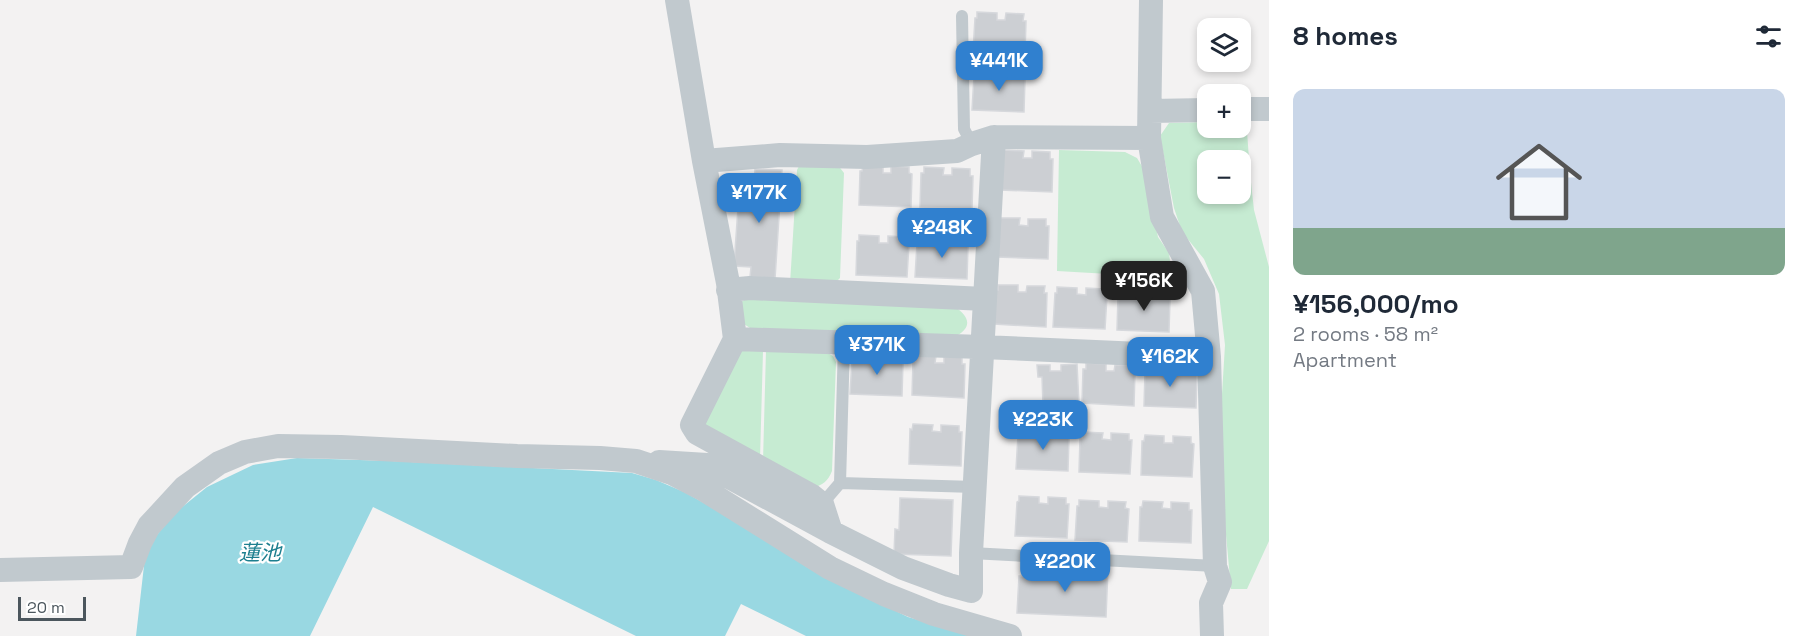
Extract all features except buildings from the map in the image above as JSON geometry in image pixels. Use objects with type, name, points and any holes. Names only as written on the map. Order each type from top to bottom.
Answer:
[{"type":"street","points":[[677,0],[735,339],[692,425],[697,433],[812,496],[822,504],[831,532]]},
{"type":"street","points":[[1151,0],[1149,138],[1162,217],[1203,291],[1209,357],[1215,566],[1220,582],[1211,603],[1212,636]]},
{"type":"street","points":[[1251,109],[1269,109]]},
{"type":"street","points":[[1150,111],[1197,110]]},
{"type":"street","points":[[704,161],[780,155],[867,157],[957,151],[983,140],[1149,138]]},
{"type":"street","points":[[0,570],[131,567],[149,526],[185,487],[219,464],[245,452],[278,446],[341,447],[707,465],[903,568],[971,591],[971,553],[985,299],[983,140]]},
{"type":"street","points":[[728,290],[750,288],[985,299]]},
{"type":"street","points":[[735,339],[1209,357]]},
{"type":"street","points":[[636,461],[672,473],[703,489],[830,568],[884,594],[934,614],[1010,636]]},
{"type":"lane","points":[[962,16],[963,129],[983,140]]},
{"type":"lane","points":[[822,504],[840,483],[844,344]]},
{"type":"lane","points":[[840,483],[975,487]]},
{"type":"lane","points":[[971,553],[1215,566]]},
{"type":"green space","points":[[1197,122],[1197,138],[1248,138],[1248,150],[1197,150],[1197,204],[1251,204],[1251,182],[1254,210],[1269,267],[1269,541],[1247,589],[1231,589],[1224,513],[1220,427],[1225,345],[1219,294],[1204,259],[1182,232],[1174,208],[1160,136],[1169,123]]},
{"type":"green space","points":[[1059,150],[1125,152],[1137,158],[1143,168],[1158,237],[1169,253],[1168,269],[1161,277],[1057,271]]},
{"type":"green space","points":[[801,162],[837,164],[844,173],[840,278],[832,286],[790,284],[797,170]]},
{"type":"green space","points":[[751,296],[955,307],[966,318],[967,325],[956,336],[750,328],[741,322],[741,302]]},
{"type":"green space","points":[[766,350],[826,352],[833,356],[836,362],[832,471],[827,480],[816,487],[812,488],[763,461]]},
{"type":"green space","points":[[737,351],[763,351],[760,459],[703,425]]},
{"type":"water","name":"蓮池","points":[[297,458],[632,473],[684,492],[726,515],[810,569],[908,617],[974,636],[806,636],[741,604],[725,636],[636,636],[373,507],[310,636],[136,636],[146,548],[176,512],[207,487],[253,465]]}]
